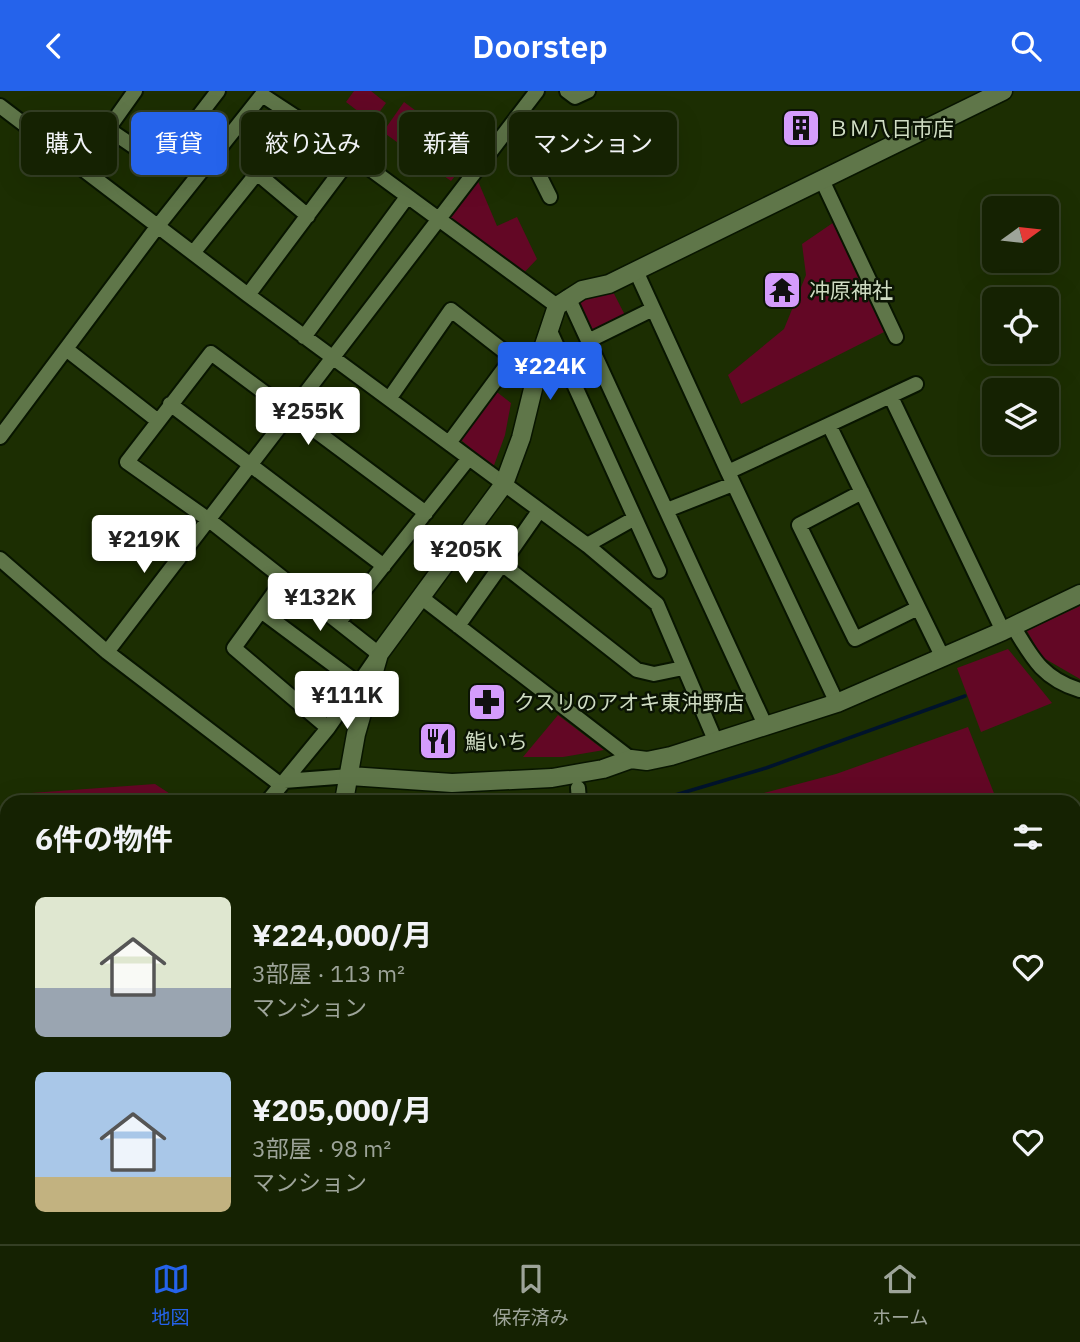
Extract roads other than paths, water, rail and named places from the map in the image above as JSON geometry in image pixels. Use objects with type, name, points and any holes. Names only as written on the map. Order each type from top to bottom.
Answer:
[{"type":"street","points":[[135,91],[108,129],[161,165],[218,91]]},
{"type":"street","points":[[521,112],[537,91]]},
{"type":"street","points":[[567,91],[575,97],[588,91]]},
{"type":"street","points":[[273,795],[328,728],[504,484],[521,438],[549,330],[562,302],[582,290],[610,284],[1003,91]]},
{"type":"street","points":[[0,437],[261,92],[289,112]]},
{"type":"street","points":[[0,106],[304,337],[587,545],[657,604],[715,740]]},
{"type":"street","points":[[107,652],[509,128]]},
{"type":"street","points":[[193,253],[257,173],[308,216]]},
{"type":"street","points":[[248,295],[338,175]]},
{"type":"street","points":[[377,175],[562,302],[588,341],[766,727]]},
{"type":"street","points":[[539,175],[550,197]]},
{"type":"street","points":[[822,180],[896,337]]},
{"type":"street","points":[[304,337],[407,197]]},
{"type":"street","points":[[636,271],[730,478],[838,703]]},
{"type":"street","points":[[588,341],[653,309]]},
{"type":"street","points":[[389,399],[452,310],[536,376]]},
{"type":"street","points":[[549,330],[659,571]]},
{"type":"street","points":[[66,349],[158,421]]},
{"type":"street","points":[[379,654],[209,520],[127,462],[211,352],[426,513]]},
{"type":"street","points":[[449,443],[512,358]]},
{"type":"street","points":[[667,510],[915,384]]},
{"type":"street","points":[[891,397],[1008,629],[1033,660],[1060,684],[1080,690]]},
{"type":"street","points":[[170,404],[384,566]]},
{"type":"street","points":[[830,425],[943,657]]},
{"type":"street","points":[[339,622],[469,458]]},
{"type":"street","points":[[862,492],[799,525],[855,639],[918,608]]},
{"type":"street","points":[[458,626],[539,511]]},
{"type":"street","points":[[587,545],[635,518]]},
{"type":"street","points":[[0,559],[107,652],[282,783],[350,776],[452,783],[552,778],[603,769],[631,759],[647,761],[671,756],[838,703],[1008,629],[1080,594]]},
{"type":"street","points":[[502,564],[637,670],[654,674],[683,668]]},
{"type":"street","points":[[284,579],[234,648],[328,728]]},
{"type":"street","points":[[422,598],[631,759]]},
{"type":"street","points":[[261,611],[359,684]]},
{"type":"street","points":[[345,795],[356,734],[379,654]]},
{"type":"waterway","points":[[675,795],[766,768],[965,696]]},
{"type":"place","name":"ＢＭ八日市店","points":[[801,128]]},
{"type":"place","name":"冲原神社","points":[[782,290]]},
{"type":"place","name":"クスリのアオキ東沖野店","points":[[487,702]]},
{"type":"place","name":"鮨いち","points":[[438,741]]}]
